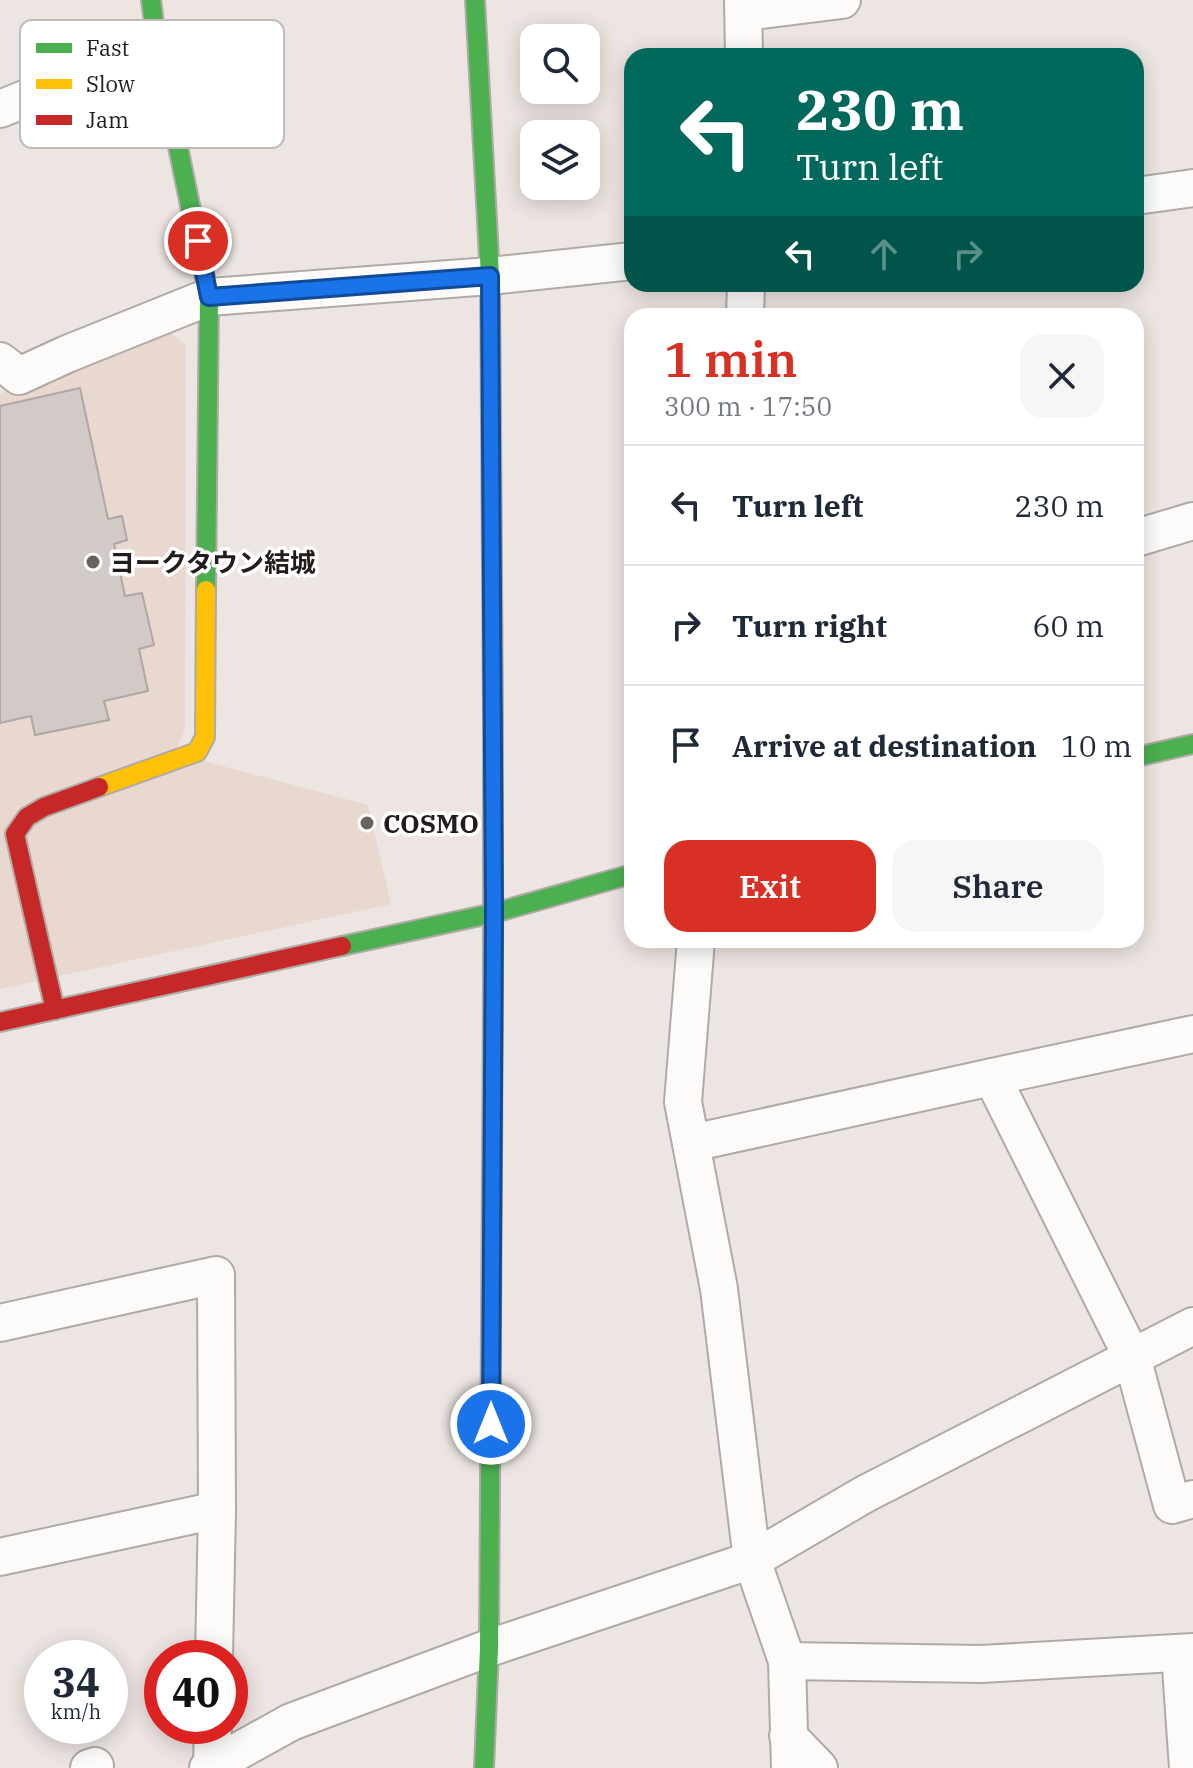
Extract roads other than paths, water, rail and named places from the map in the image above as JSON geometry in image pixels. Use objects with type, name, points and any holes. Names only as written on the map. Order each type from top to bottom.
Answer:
[{"type":"street","points":[[151,0],[154,20]]},
{"type":"street","points":[[475,0],[490,276],[494,913],[489,1648],[484,1768]]},
{"type":"street","points":[[744,48],[744,6],[842,0]]},
{"type":"street","points":[[0,109],[20,101]]},
{"type":"street","points":[[55,1010],[15,834],[27,817],[44,807],[197,752],[205,737],[209,297],[178,148]]},
{"type":"street","points":[[1144,195],[1193,188]]},
{"type":"street","points":[[0,361],[19,376],[209,297],[490,276],[624,262]]},
{"type":"street","points":[[1144,536],[1193,521]]},
{"type":"street","points":[[1144,755],[1193,744]]},
{"type":"street","points":[[0,1022],[494,913],[624,876]]},
{"type":"street","points":[[695,948],[683,1102],[719,1289],[752,1560],[787,1661],[789,1752],[819,1768]]},
{"type":"street","points":[[692,1143],[1193,1034]]},
{"type":"street","points":[[992,1077],[1132,1357],[1172,1505],[1193,1499]]},
{"type":"street","points":[[0,1323],[216,1275],[214,1640]]},
{"type":"street","points":[[210,1767],[291,1722],[489,1648],[752,1560],[865,1494],[1193,1326]]},
{"type":"street","points":[[0,1557],[217,1510]]},
{"type":"street","points":[[787,1661],[981,1664],[1187,1652],[1188,1768]]},
{"type":"street","points":[[210,1767],[212,1744]]},
{"type":"place","name":"ヨークタウン結城","points":[[93,562]]},
{"type":"place","name":"COSMO","points":[[367,823]]}]
